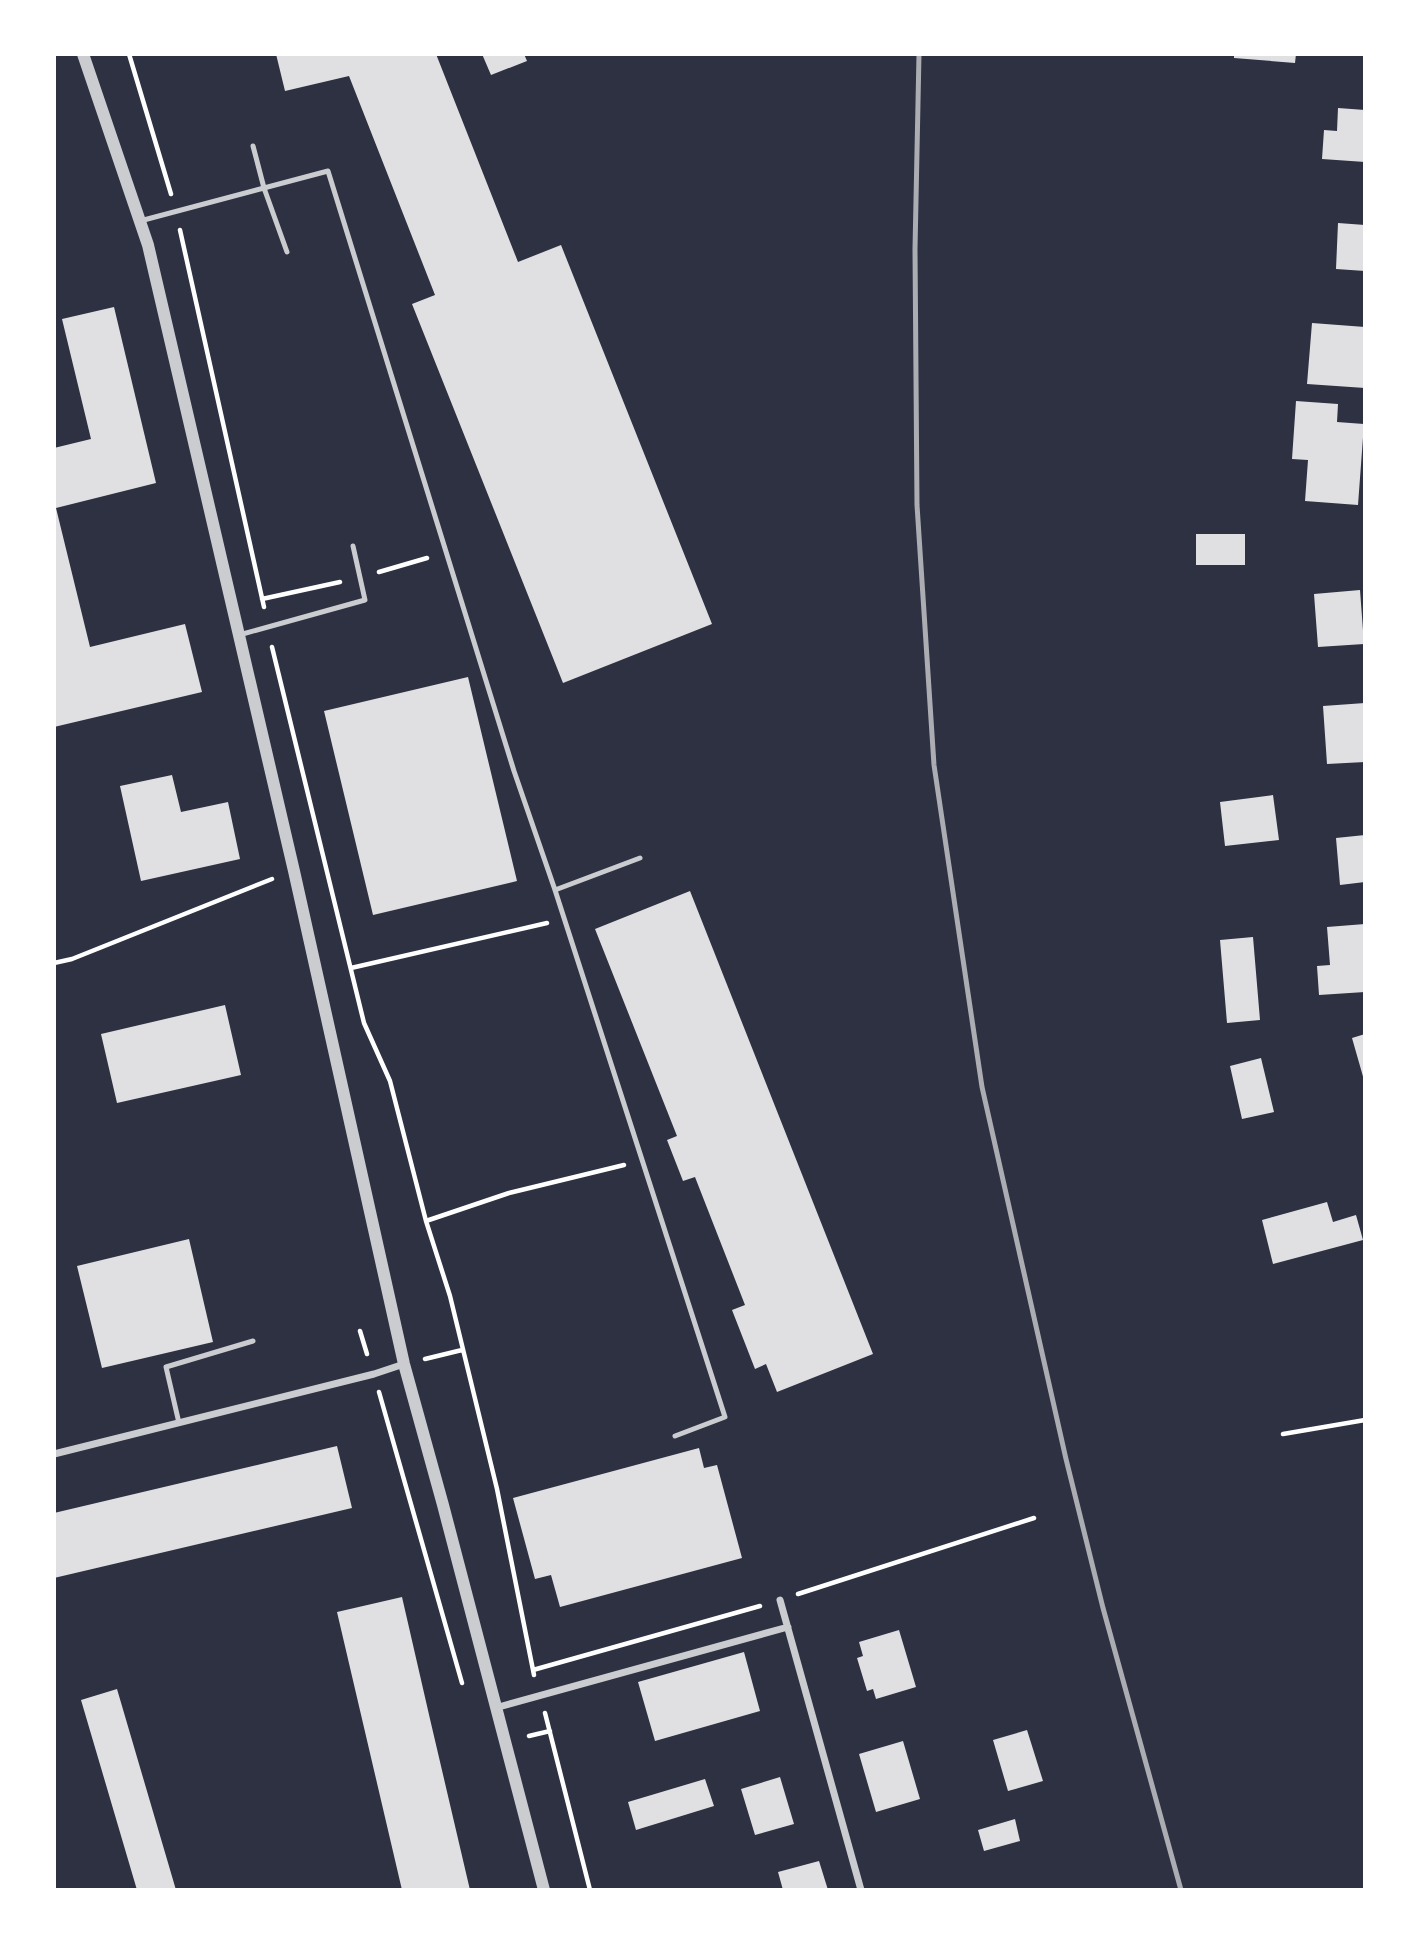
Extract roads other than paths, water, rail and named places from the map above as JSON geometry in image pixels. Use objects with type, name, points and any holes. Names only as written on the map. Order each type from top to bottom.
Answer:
[{"type":"street","points":[[83,54],[148,244],[294,871],[404,1364],[544,1890]]},
{"type":"street","points":[[54,1454],[374,1374],[404,1364]]},
{"type":"street","points":[[780,1600],[861,1890]]},
{"type":"street","points":[[495,1708],[788,1627]]},
{"type":"lane","points":[[253,146],[264,188],[287,251]]},
{"type":"lane","points":[[139,220],[328,171],[514,771],[565,919],[724,1417],[676,1436]]},
{"type":"lane","points":[[239,635],[365,600],[353,546]]},
{"type":"lane","points":[[555,890],[640,858]]},
{"type":"lane","points":[[179,1423],[166,1367],[253,1341]]},
{"type":"railway","points":[[919,54],[915,249],[917,505],[934,765],[982,1087],[1066,1459],[1103,1608],[1181,1890]]}]
